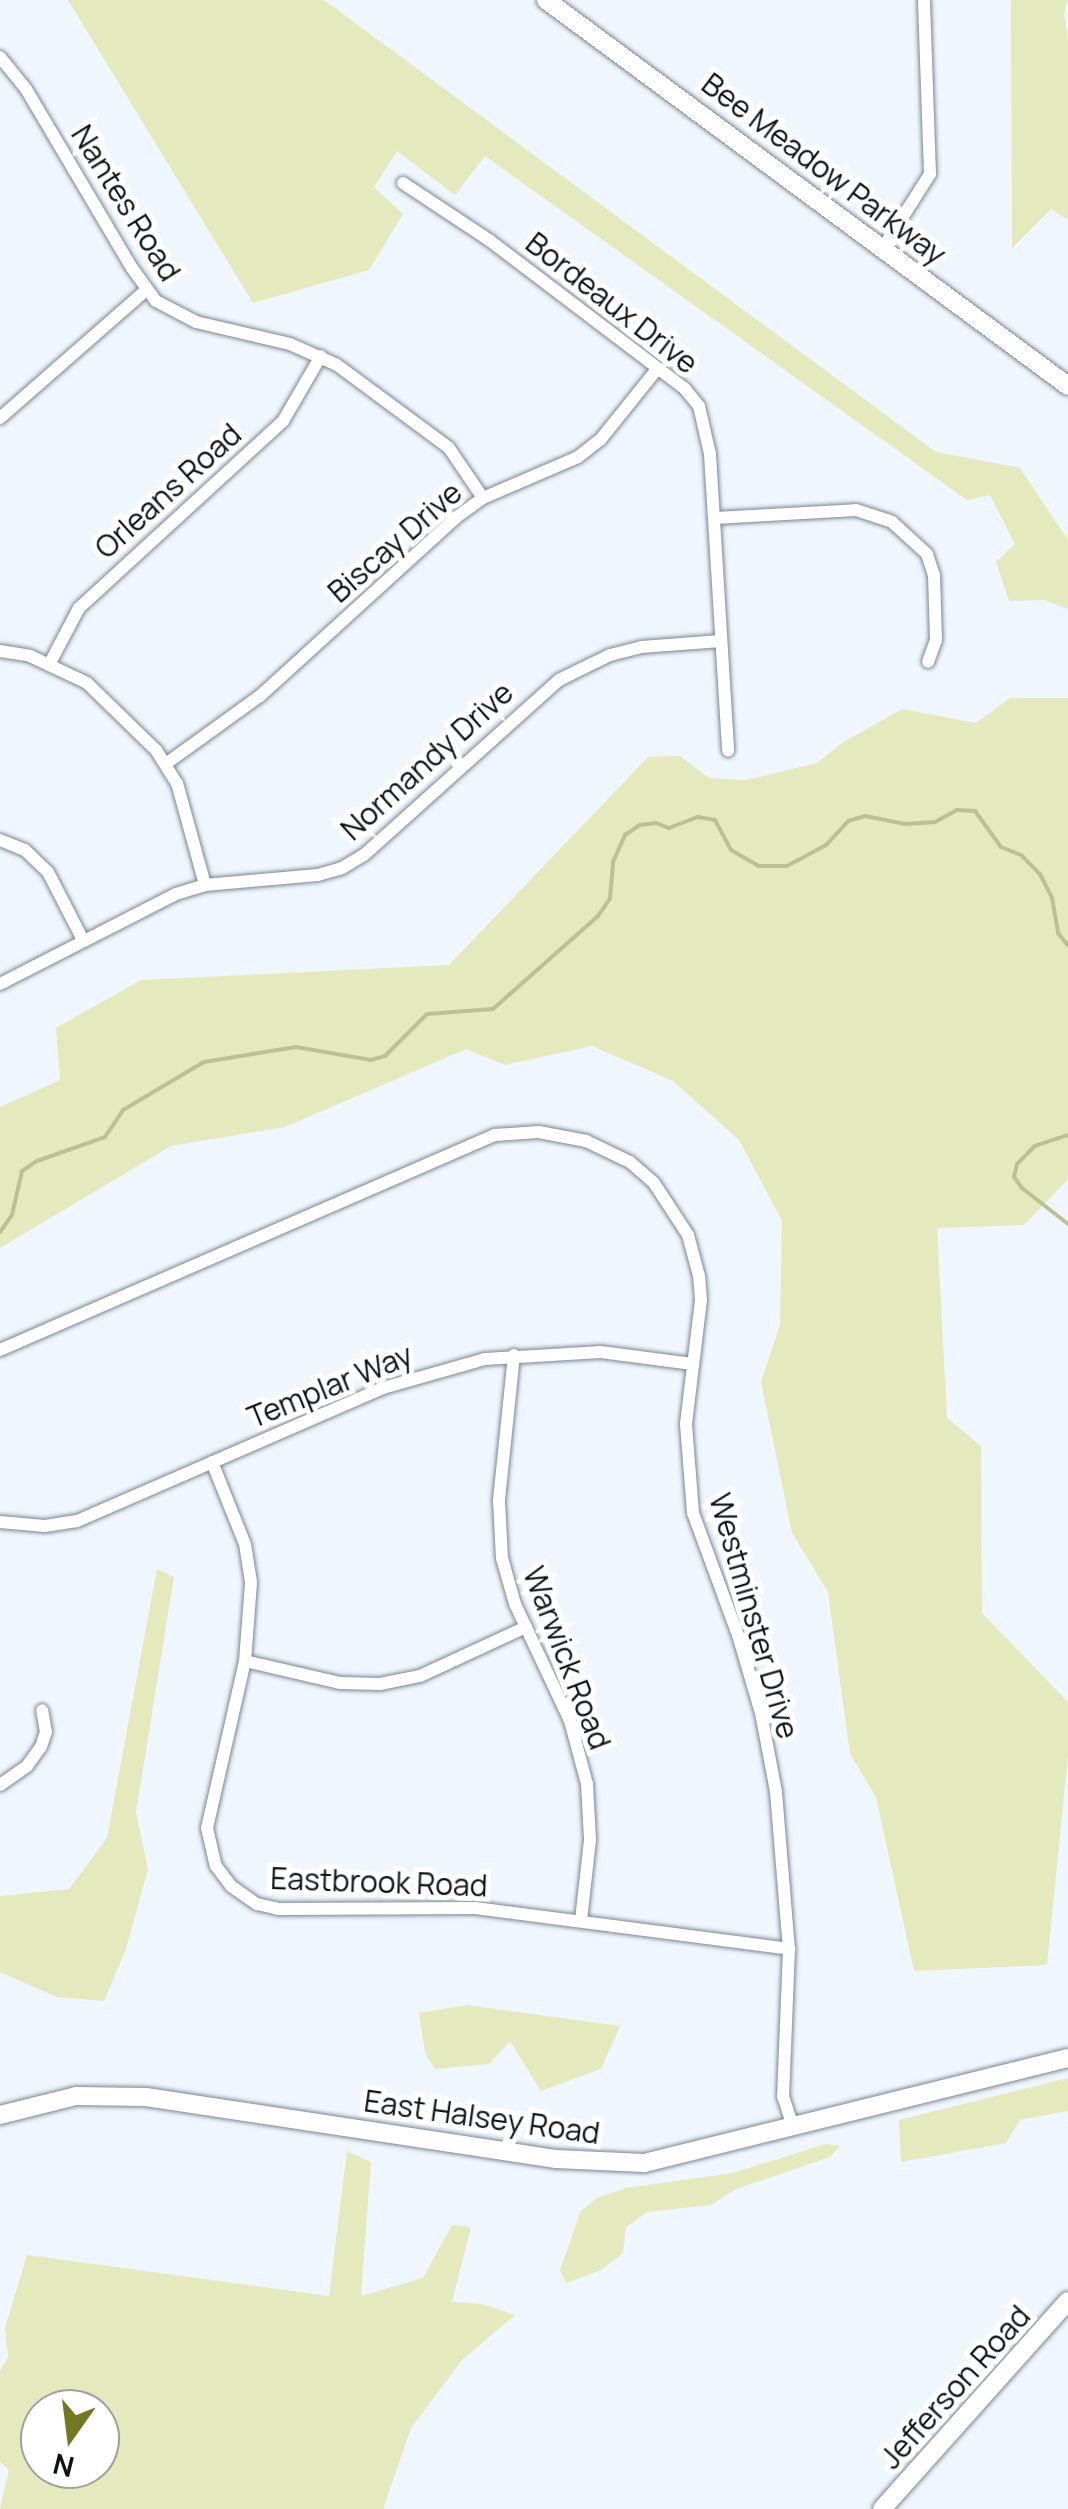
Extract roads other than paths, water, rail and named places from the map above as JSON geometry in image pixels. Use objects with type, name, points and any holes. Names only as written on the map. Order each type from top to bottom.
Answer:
[{"type":"street","name":"Bee Meadow Parkway","points":[[546,0],[1068,386]]},
{"type":"street","points":[[883,248],[930,174],[924,0]]},
{"type":"street","name":"Nantes Road","points":[[0,57],[26,89],[146,290],[174,313],[196,322],[321,356],[449,448],[484,498]]},
{"type":"street","name":"Bordeaux Drive","points":[[403,183],[489,240],[685,389],[705,421],[728,750]]},
{"type":"street","points":[[0,418],[146,290]]},
{"type":"street","name":"Orleans Road","points":[[50,664],[79,608],[282,421],[321,356]]},
{"type":"street","name":"Biscay Drive","points":[[167,763],[260,696],[430,539],[484,498],[589,449],[621,418],[657,369]]},
{"type":"street","points":[[714,518],[856,510],[892,522],[927,554],[934,575],[936,640],[928,662]]},
{"type":"street","name":"Normandy Drive","points":[[0,984],[153,904],[206,886],[318,875],[342,868],[364,855],[559,680],[610,655],[641,647],[721,641]]},
{"type":"street","points":[[0,651],[50,664],[102,695],[167,763],[185,806],[206,886]]},
{"type":"street","points":[[0,840],[25,850],[48,872],[83,940]]},
{"type":"street","name":"Westminster Drive","points":[[0,1350],[495,1134],[539,1132],[609,1150],[642,1172],[670,1202],[688,1236],[699,1276],[701,1300],[686,1424],[693,1512],[760,1713],[786,1874],[789,1949],[783,2096],[793,2126]]},
{"type":"street","name":"Templar Way","points":[[0,1522],[45,1526],[77,1521],[383,1388],[430,1372],[514,1354],[601,1352],[692,1364]]},
{"type":"street","name":"Warwick Road","points":[[514,1354],[501,1468],[500,1533],[507,1580],[566,1710],[586,1784],[590,1840],[581,1920]]},
{"type":"street","name":"Eastbrook Road","points":[[212,1462],[248,1560],[252,1608],[245,1660],[207,1828],[216,1866],[243,1896],[278,1908],[409,1906],[581,1920],[789,1949]]},
{"type":"street","points":[[245,1660],[340,1683],[380,1684],[420,1676],[526,1628]]},
{"type":"street","points":[[0,1785],[27,1766],[41,1748],[46,1732],[42,1710]]},
{"type":"street","name":"East Halsey Road","points":[[0,2115],[76,2096],[146,2097],[610,2164],[686,2155],[1068,2058]]},
{"type":"street","name":"Jefferson Road","points":[[882,2509],[1068,2301]]},
{"type":"waterway","points":[[0,1232],[12,1215],[22,1171],[37,1161],[105,1137],[123,1110],[204,1062],[296,1047],[371,1060],[385,1056],[427,1014],[493,1009],[598,916],[610,898],[613,862],[625,835],[640,825],[656,823],[669,828],[698,817],[715,820],[731,850],[759,866],[787,866],[826,845],[848,821],[865,816],[905,824],[935,822],[957,810],[975,811],[1001,847],[1021,855],[1040,874],[1052,898],[1058,933],[1068,946]]},
{"type":"waterway","points":[[1068,1135],[1035,1146],[1017,1164],[1014,1177],[1022,1188],[1068,1224]]}]
